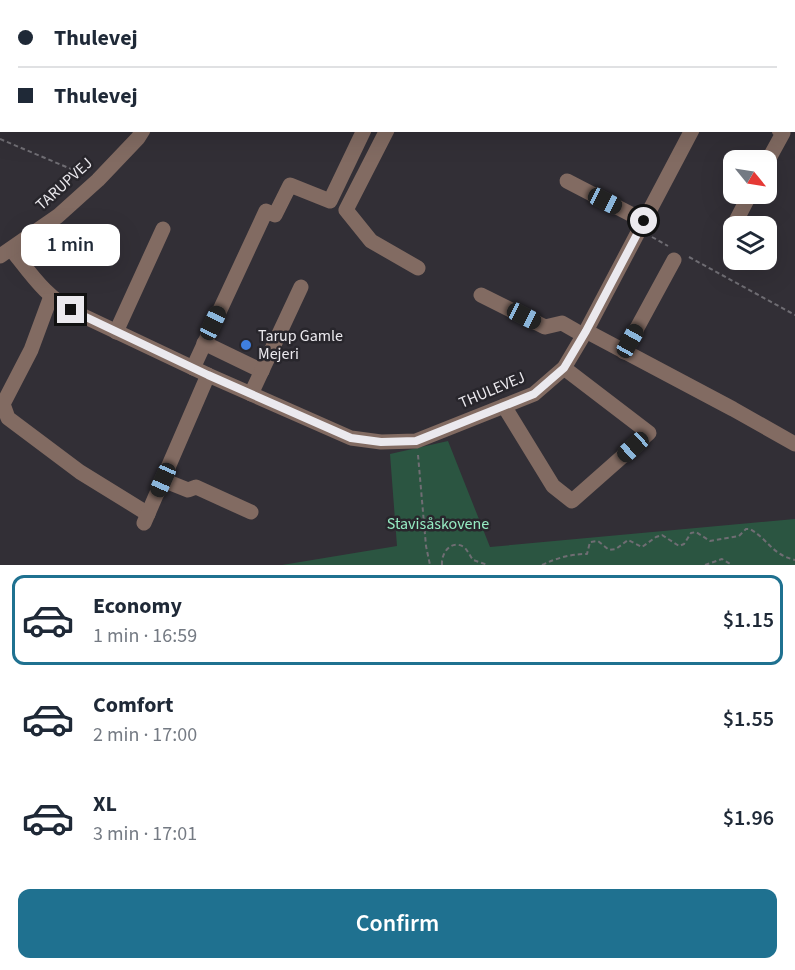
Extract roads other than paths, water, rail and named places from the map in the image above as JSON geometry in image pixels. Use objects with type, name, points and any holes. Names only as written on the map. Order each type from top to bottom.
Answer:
[{"type":"street","name":"TARUPVEJ","points":[[6,252],[58,216],[98,180],[142,132]]},
{"type":"street","points":[[193,368],[266,211],[275,215],[290,184],[330,201],[363,132]]},
{"type":"street","points":[[386,132],[346,210],[371,241],[418,268]]},
{"type":"street","name":"THULEVEJ","points":[[6,252],[44,291],[71,310],[208,375],[351,438],[381,442],[416,441],[534,394],[564,368],[585,333],[691,132]]},
{"type":"street","points":[[776,150],[786,135]]},
{"type":"street","points":[[567,181],[641,226]]},
{"type":"street","points":[[116,332],[163,229]]},
{"type":"street","points":[[624,352],[676,254]]},
{"type":"street","points":[[251,394],[301,287]]},
{"type":"street","points":[[481,295],[545,327],[562,323],[585,333],[734,409],[795,444]]},
{"type":"street","points":[[51,296],[31,350],[3,404],[8,418],[146,519],[208,375]]},
{"type":"street","points":[[204,343],[262,370]]},
{"type":"street","points":[[504,406],[553,486],[572,501],[649,433],[564,368]]},
{"type":"street","points":[[163,480],[188,490],[196,487],[251,512]]},
{"type":"place","name":"Tarup Gamle Mejeri","points":[[246,345]]},
{"type":"park label","name":"Stavisåskovene","points":[[438,524]]}]
